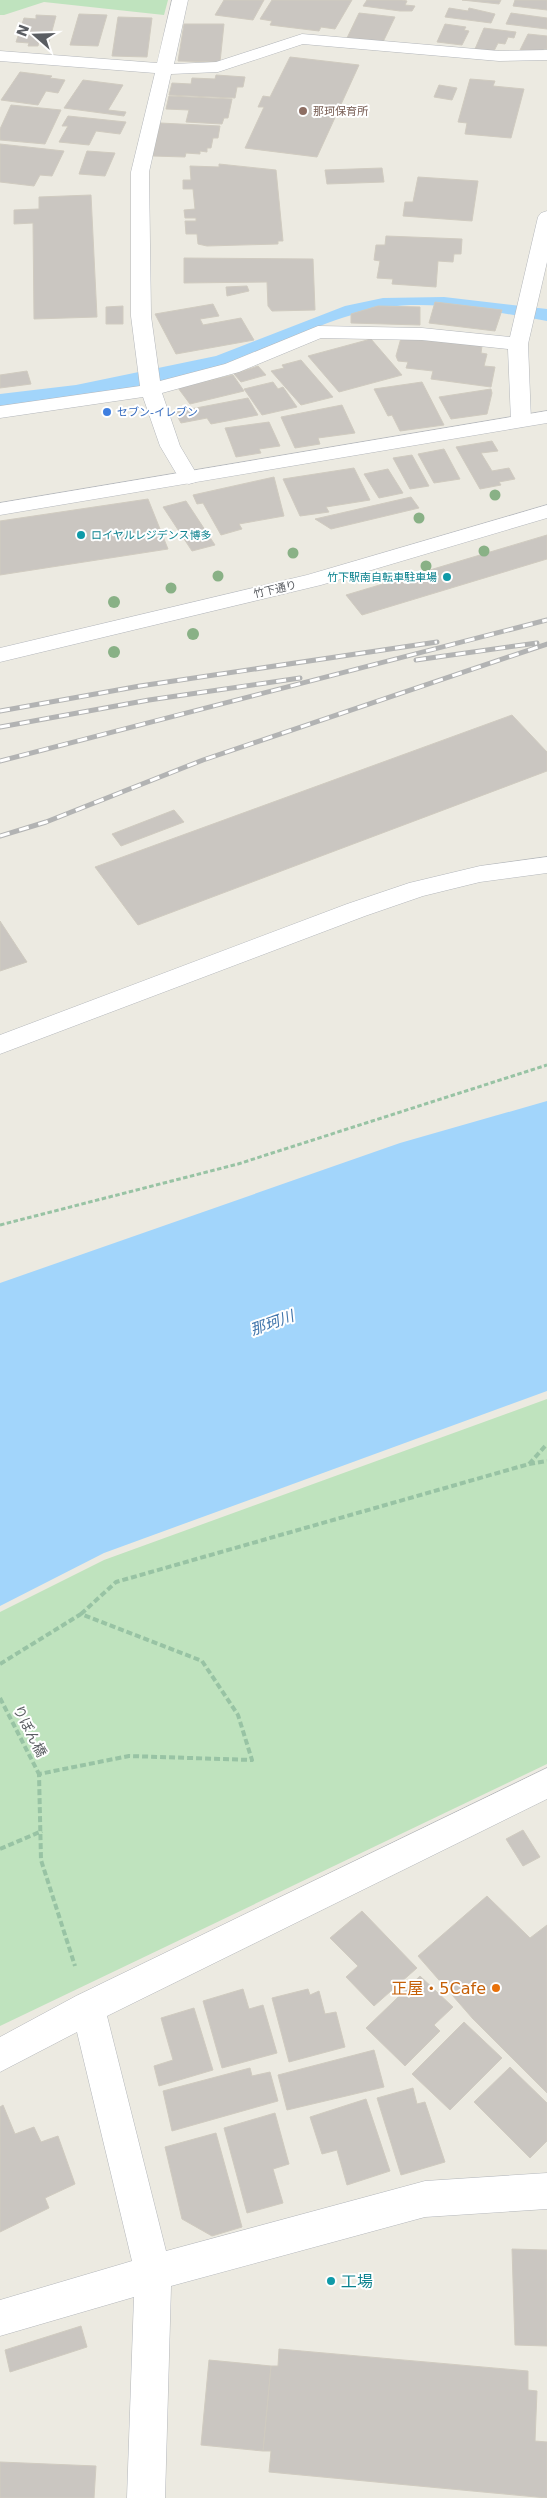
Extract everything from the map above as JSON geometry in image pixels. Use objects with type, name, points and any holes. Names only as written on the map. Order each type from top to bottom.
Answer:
[{"type":"street","points":[[180,0],[140,172],[141,316],[151,390],[170,446],[189,478]]},
{"type":"street","points":[[0,56],[184,70],[218,67],[302,39],[499,56],[547,55]]},
{"type":"street","points":[[521,421],[518,344],[547,217]]},
{"type":"street","points":[[0,412],[151,390],[232,368],[318,332],[422,334],[518,344]]},
{"type":"street","points":[[0,509],[547,417]]},
{"type":"street","name":"竹下通り","points":[[0,655],[313,580],[547,510]]},
{"type":"street","points":[[0,1045],[347,913],[418,889],[480,874],[547,865]]},
{"type":"street","points":[[0,2055],[88,2008],[547,1783]]},
{"type":"street","points":[[88,2008],[153,2273],[146,2498]]},
{"type":"street","points":[[0,2318],[153,2273],[425,2199],[547,2191]]},
{"type":"path","points":[[0,1225],[238,1164],[547,1065]]},
{"type":"path","points":[[529,1464],[547,1444]]},
{"type":"path","points":[[0,1664],[81,1614],[116,1582],[529,1464],[547,1461]]},
{"type":"path","points":[[81,1614],[202,1661],[238,1715],[252,1760],[128,1756],[39,1774],[42,1831],[41,1860],[88,2008]]},
{"type":"path","name":"りぼん橋","points":[[0,1698],[39,1774]]},
{"type":"path","points":[[0,1848],[42,1831]]},
{"type":"green space","points":[[0,0],[168,0],[164,15],[44,2],[0,15]]},
{"type":"green space","points":[[547,1399],[547,1764],[0,2026],[0,1612],[104,1560]]},
{"type":"water","points":[[444,297],[547,309],[547,321],[446,306],[406,305],[386,307],[344,317],[242,358],[167,381],[84,397],[0,407],[0,394],[76,385],[216,356],[345,306],[383,298]]},
{"type":"water","name":"那珂川","points":[[547,1101],[547,1391],[104,1553],[0,1606],[0,1283],[400,1143]]},
{"type":"building","points":[[224,0],[264,0],[253,20],[215,15]]},
{"type":"building","points":[[272,0],[352,0],[335,29],[321,27],[319,31],[270,25],[272,21],[260,19]]},
{"type":"building","points":[[367,0],[402,0],[407,1],[405,5],[415,6],[412,11],[400,11],[363,6]]},
{"type":"building","points":[[462,0],[501,0],[499,4]]},
{"type":"building","points":[[515,0],[547,0],[547,10],[513,6]]},
{"type":"building","points":[[449,8],[468,11],[469,8],[495,14],[491,23],[445,17]]},
{"type":"building","points":[[359,13],[395,17],[383,42],[347,38]]},
{"type":"building","points":[[511,13],[547,18],[547,29],[506,24]]},
{"type":"building","points":[[79,14],[107,15],[98,46],[70,45]]},
{"type":"building","points":[[36,15],[56,16],[49,42],[39,41],[38,46],[28,46],[29,43],[16,42],[24,18],[36,19]]},
{"type":"building","points":[[118,17],[152,18],[147,57],[112,56]]},
{"type":"building","points":[[184,24],[224,24],[220,62],[178,61]]},
{"type":"building","points":[[445,24],[466,27],[464,30],[469,31],[462,45],[437,42]]},
{"type":"building","points":[[484,28],[516,32],[514,38],[508,37],[505,44],[498,43],[494,51],[475,49]]},
{"type":"building","points":[[528,34],[547,36],[547,49],[544,49],[542,53],[520,50]]},
{"type":"building","points":[[290,57],[359,65],[317,157],[245,148],[264,107],[258,107],[263,96],[270,97]]},
{"type":"building","points":[[20,72],[52,76],[50,78],[65,80],[58,93],[46,91],[38,105],[1,100]]},
{"type":"building","points":[[216,75],[245,77],[243,87],[237,87],[235,98],[169,95],[172,83],[191,84],[192,78],[215,79]]},
{"type":"building","points":[[470,79],[495,81],[493,86],[524,89],[511,138],[465,134],[467,123],[458,122]]},
{"type":"building","points":[[83,80],[123,85],[108,110],[126,112],[124,116],[64,108]]},
{"type":"building","points":[[439,85],[457,88],[452,100],[434,97]]},
{"type":"building","points":[[169,96],[232,99],[228,118],[224,118],[222,124],[186,122],[189,110],[166,109]]},
{"type":"building","points":[[11,105],[61,110],[45,144],[0,140],[0,129]]},
{"type":"building","points":[[68,116],[126,122],[120,134],[96,131],[89,145],[59,142],[68,126],[62,126]]},
{"type":"building","points":[[160,123],[220,126],[218,138],[213,138],[211,148],[207,148],[207,152],[200,151],[200,154],[186,153],[185,157],[153,156]]},
{"type":"building","points":[[0,144],[64,151],[52,176],[40,175],[34,186],[0,182]]},
{"type":"building","points":[[87,151],[115,153],[105,176],[79,174]]},
{"type":"building","points":[[219,164],[276,170],[283,241],[278,241],[278,244],[207,246],[198,244],[197,234],[186,234],[185,221],[196,221],[196,218],[185,218],[184,210],[195,209],[193,189],[183,189],[183,180],[191,180],[190,166],[219,167]]},
{"type":"building","points":[[382,168],[384,182],[327,184],[325,170]]},
{"type":"building","points":[[418,177],[478,181],[472,221],[403,216],[405,202],[413,202]]},
{"type":"building","points":[[91,195],[97,317],[34,319],[33,223],[14,224],[14,210],[39,209],[39,197]]},
{"type":"building","points":[[386,236],[462,239],[461,254],[454,254],[453,262],[438,261],[436,287],[392,284],[393,279],[377,278],[380,261],[374,260],[376,245],[385,245]]},
{"type":"building","points":[[184,258],[313,259],[315,310],[272,311],[268,306],[267,282],[184,283]]},
{"type":"building","points":[[247,286],[249,291],[227,296],[226,287]]},
{"type":"building","points":[[435,302],[502,310],[495,331],[429,323]]},
{"type":"building","points":[[213,304],[219,316],[200,319],[203,325],[241,318],[254,340],[176,354],[155,314]]},
{"type":"building","points":[[123,306],[123,324],[106,324],[106,307]]},
{"type":"building","points":[[378,306],[420,307],[420,325],[351,323],[351,314]]},
{"type":"building","points":[[401,338],[482,346],[481,353],[487,354],[484,366],[495,367],[491,387],[431,379],[433,371],[406,368],[408,362],[398,361],[396,356]]},
{"type":"building","points":[[371,339],[402,375],[339,392],[308,356]]},
{"type":"building","points":[[301,360],[333,397],[301,405],[271,371],[284,368],[282,365]]},
{"type":"building","points":[[258,366],[266,375],[241,382],[234,374]]},
{"type":"building","points":[[27,371],[31,384],[0,388],[0,375]]},
{"type":"building","points":[[233,375],[244,391],[190,404],[178,388]]},
{"type":"building","points":[[273,382],[278,389],[283,387],[297,407],[262,415],[244,389]]},
{"type":"building","points":[[422,382],[444,425],[400,431],[392,415],[388,416],[374,389]]},
{"type":"building","points":[[491,389],[492,393],[487,414],[451,419],[439,397]]},
{"type":"building","points":[[248,398],[258,415],[211,424],[207,418],[181,423],[175,412]]},
{"type":"building","points":[[342,405],[355,433],[318,438],[320,444],[295,448],[281,417]]},
{"type":"building","points":[[269,422],[280,446],[259,449],[261,453],[236,457],[225,428]]},
{"type":"building","points":[[492,441],[498,451],[481,453],[492,471],[509,468],[515,479],[499,482],[501,485],[480,489],[456,447]]},
{"type":"building","points":[[444,449],[460,479],[434,483],[418,454]]},
{"type":"building","points":[[412,455],[429,486],[410,489],[393,458]]},
{"type":"building","points":[[354,468],[370,500],[326,507],[329,512],[300,516],[283,479]]},
{"type":"building","points":[[388,469],[403,493],[379,498],[364,474]]},
{"type":"building","points":[[274,477],[284,516],[239,524],[242,529],[221,535],[203,503],[197,504],[193,495]]},
{"type":"building","points":[[411,497],[419,508],[331,529],[315,519]]},
{"type":"building","name":"ロイヤルレジデンス博多","points":[[148,499],[168,549],[0,575],[0,521]]},
{"type":"building","points":[[186,501],[215,545],[192,551],[163,507]]},
{"type":"building","name":"竹下駅南自転車駐車場","points":[[547,535],[547,559],[362,615],[346,595]]},
{"type":"building","points":[[512,715],[547,752],[547,771],[138,925],[95,867]]},
{"type":"building","points":[[174,810],[184,822],[121,846],[112,834]]},
{"type":"building","points":[[0,921],[27,962],[0,971]]},
{"type":"building","points":[[523,1830],[540,1857],[523,1866],[506,1839]]},
{"type":"building","name":"正屋・5Cafe","points":[[487,1896],[530,1938],[547,1925],[547,2093],[473,2019],[418,1956]]},
{"type":"building","points":[[362,1911],[417,1968],[374,2006],[346,1977],[358,1966],[330,1938]]},
{"type":"building","points":[[420,1976],[453,2007],[434,2025],[440,2031],[405,2066],[366,2028]]},
{"type":"building","points":[[243,1989],[249,2009],[263,2005],[277,2053],[222,2068],[203,2001]]},
{"type":"building","points":[[308,1989],[310,1995],[319,1991],[325,2014],[336,2012],[345,2047],[289,2062],[272,1998]]},
{"type":"building","points":[[194,2008],[213,2070],[159,2086],[154,2066],[173,2060],[161,2018]]},
{"type":"building","points":[[464,2022],[502,2058],[450,2110],[412,2074]]},
{"type":"building","points":[[374,2050],[384,2087],[287,2110],[278,2075]]},
{"type":"building","points":[[510,2067],[547,2103],[547,2141],[530,2158],[474,2102]]},
{"type":"building","points":[[250,2068],[252,2076],[270,2072],[278,2101],[172,2131],[163,2091]]},
{"type":"building","points":[[413,2088],[417,2104],[425,2102],[445,2162],[401,2175],[377,2098]]},
{"type":"building","points":[[366,2099],[390,2171],[347,2185],[337,2150],[322,2154],[310,2117]]},
{"type":"building","points":[[3,2105],[15,2134],[34,2127],[41,2142],[58,2136],[75,2184],[45,2198],[49,2208],[0,2232],[0,2107]]},
{"type":"building","points":[[275,2113],[289,2164],[273,2169],[283,2203],[247,2213],[224,2128]]},
{"type":"building","points":[[216,2133],[242,2227],[212,2236],[182,2219],[165,2147]]},
{"type":"building","points":[[512,2249],[547,2250],[547,2346],[515,2345]]},
{"type":"building","points":[[81,2326],[87,2347],[10,2372],[5,2350]]},
{"type":"building","points":[[279,2349],[528,2371],[528,2390],[537,2391],[535,2441],[547,2442],[547,2498],[269,2472],[271,2451],[263,2451],[271,2366],[278,2366]]},
{"type":"building","points":[[209,2360],[271,2366],[263,2451],[201,2445]]},
{"type":"building","points":[[0,2462],[96,2466],[94,2498],[0,2498]]},
{"type":"railway","points":[[0,761],[547,620]]},
{"type":"railway","points":[[0,711],[140,686],[437,642]]},
{"type":"railway","points":[[416,660],[537,643]]},
{"type":"railway","points":[[0,836],[46,822],[203,760],[547,644]]},
{"type":"railway","points":[[0,727],[149,700],[300,678]]},
{"type":"place","name":"那珂保育所","points":[[303,111]]},
{"type":"place","name":"セブン-イレブン","points":[[107,412]]},
{"type":"place","name":"ロイヤルレジデンス博多","points":[[81,535]]},
{"type":"place","name":"竹下駅南自転車駐車場","points":[[447,577]]},
{"type":"place","name":"正屋・5Cafe","points":[[496,1988]]},
{"type":"place","name":"工場","points":[[331,2281]]}]
